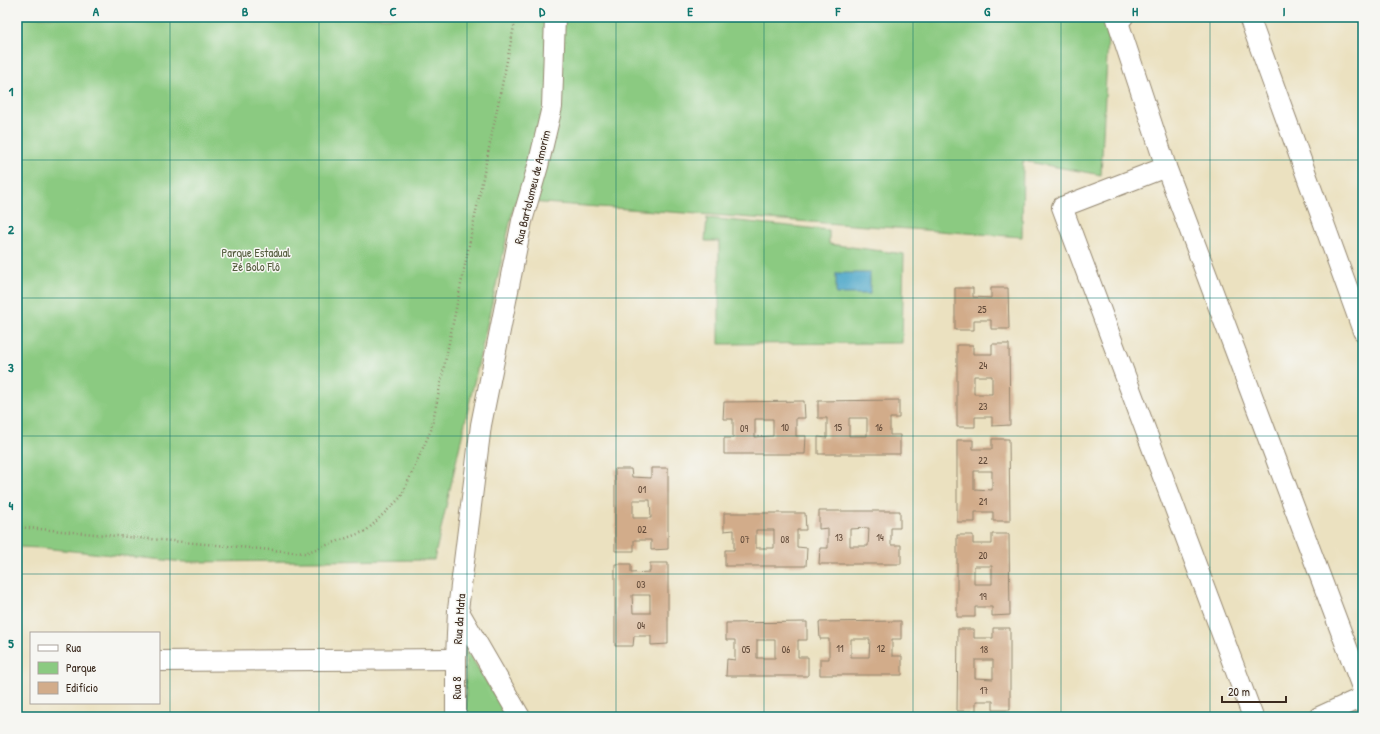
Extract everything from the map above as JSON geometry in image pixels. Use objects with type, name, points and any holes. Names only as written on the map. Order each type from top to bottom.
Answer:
[{"type":"street","name":"Rua Bartolomeu de Amorim","points":[[494,356],[522,221],[538,166],[552,106],[555,17]]},
{"type":"street","points":[[1123,17],[1117,20],[1166,167],[1363,690]]},
{"type":"street","points":[[1249,17],[1363,331]]},
{"type":"street","points":[[1166,167],[1062,207],[1252,717]]},
{"type":"street","name":"Rua da Mata","points":[[160,661],[456,659],[458,610],[481,425],[494,356]]},
{"type":"street","points":[[458,610],[520,717]]},
{"type":"street","name":"Rua 8","points":[[456,659],[456,717]]},
{"type":"street","points":[[1319,717],[1363,696]]},
{"type":"path","points":[[17,527],[305,553],[366,531],[401,497],[431,430],[516,17]]},
{"type":"green space","name":"Parque Estadual Zé Bolo Flô","points":[[17,17],[1109,17],[1101,175],[1023,161],[1022,237],[515,201],[434,560],[184,562],[42,548],[17,547]]},
{"type":"green space","points":[[707,218],[829,230],[829,244],[904,254],[902,343],[719,344],[719,241],[705,241]]},
{"type":"green space","points":[[465,647],[508,717],[466,717]]},
{"type":"water","points":[[836,273],[870,273],[870,294],[836,294]]},
{"type":"building","points":[[955,288],[973,288],[973,297],[991,298],[991,288],[1008,288],[1009,329],[991,329],[991,320],[974,320],[974,330],[955,330]]},
{"type":"building","points":[[992,344],[1009,344],[1010,425],[992,426],[992,417],[975,417],[975,427],[957,427],[957,345],[973,345],[973,354],[992,354]],"holes":[[[974,376],[992,376],[992,394],[974,394]]]},
{"type":"building","points":[[899,400],[899,418],[890,418],[890,435],[900,435],[900,454],[818,454],[818,437],[827,438],[827,418],[818,418],[818,401]],"holes":[[[849,418],[867,418],[867,436],[849,436]]]},
{"type":"building","points":[[804,401],[805,418],[796,418],[796,436],[806,436],[805,454],[724,454],[724,438],[733,438],[733,419],[723,419],[724,402]],"holes":[[[755,419],[773,419],[773,436],[755,437]]]},
{"type":"building","points":[[992,439],[1009,439],[1010,521],[993,521],[993,512],[975,512],[975,522],[957,522],[957,440],[973,440],[973,449],[992,449]],"holes":[[[974,471],[992,471],[992,490],[974,489]]]},
{"type":"building","points":[[651,468],[668,468],[668,549],[651,550],[651,540],[634,540],[634,551],[615,551],[615,469],[631,469],[632,477],[651,478]],"holes":[[[633,500],[650,500],[651,518],[633,518]]]},
{"type":"building","points":[[819,511],[900,511],[900,528],[891,528],[891,545],[901,545],[901,564],[819,564],[820,548],[828,548],[828,528],[819,529]],"holes":[[[869,528],[868,546],[850,546],[850,529]]]},
{"type":"building","points":[[724,513],[805,513],[806,530],[797,530],[797,547],[807,548],[806,566],[725,566],[725,550],[734,550],[734,530],[724,531]],"holes":[[[756,530],[774,530],[774,548],[756,548]]]},
{"type":"building","points":[[992,534],[1009,534],[1010,615],[992,616],[992,607],[975,607],[975,617],[957,617],[957,535],[973,535],[973,544],[992,544]],"holes":[[[974,566],[992,566],[992,584],[974,584]]]},
{"type":"building","points":[[650,563],[668,563],[668,644],[651,645],[651,636],[634,636],[633,646],[615,646],[615,564],[631,564],[631,573],[650,572]],"holes":[[[632,595],[650,595],[650,613],[633,613]]]},
{"type":"building","points":[[901,621],[901,639],[892,639],[892,656],[902,656],[902,675],[820,675],[820,659],[829,659],[829,639],[820,639],[819,622]],"holes":[[[851,639],[870,639],[869,657],[851,657]]]},
{"type":"building","points":[[807,622],[807,640],[798,640],[798,657],[808,657],[808,676],[726,676],[727,659],[735,660],[735,640],[726,640],[726,623]],"holes":[[[757,640],[775,640],[775,658],[757,658]]]},
{"type":"building","points":[[993,628],[1010,628],[1010,710],[993,710],[993,701],[976,701],[976,711],[957,711],[958,629],[974,629],[974,638],[993,638]],"holes":[[[975,660],[993,660],[993,679],[975,678]]]}]
